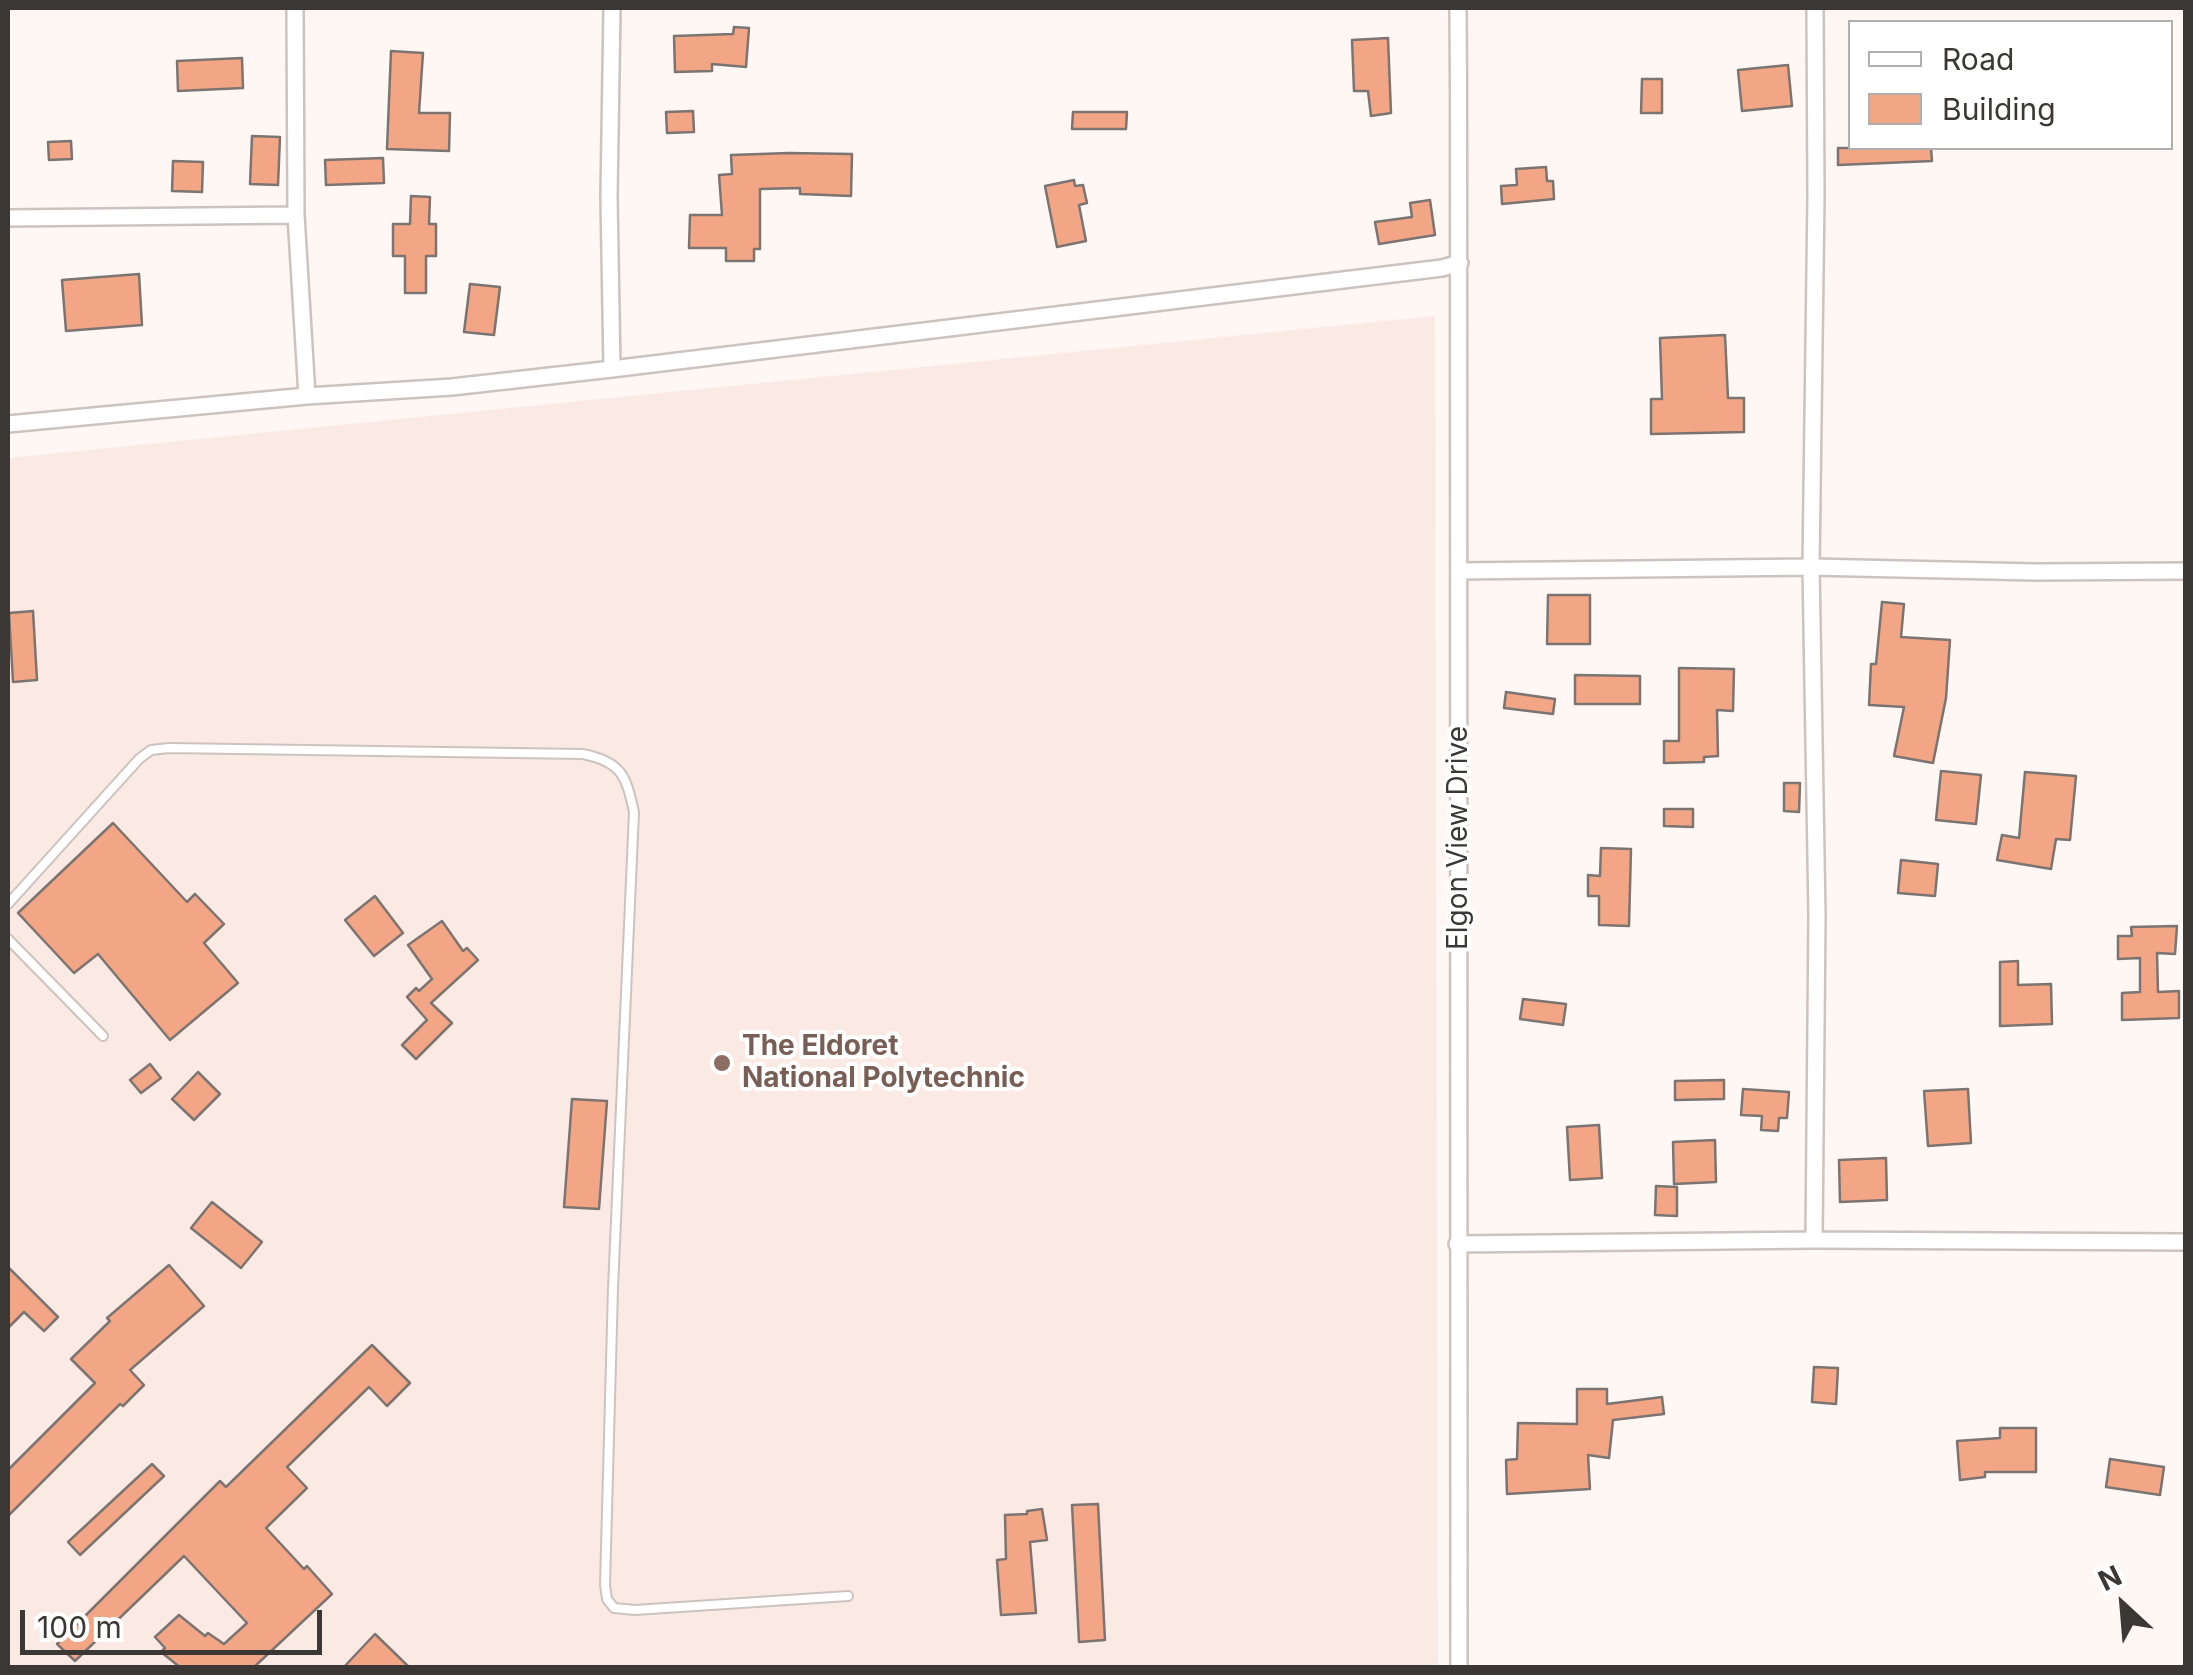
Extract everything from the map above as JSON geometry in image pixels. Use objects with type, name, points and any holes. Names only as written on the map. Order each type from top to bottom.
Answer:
[{"type":"street","points":[[295,8],[296,215],[307,396]]},
{"type":"street","points":[[612,8],[608,196],[612,370]]},
{"type":"street","name":"Elgon View Drive","points":[[1458,8],[1459,1668]]},
{"type":"street","points":[[1814,1240],[1817,914],[1810,567],[1815,8]]},
{"type":"street","points":[[8,218],[296,215]]},
{"type":"street","points":[[8,424],[612,370],[1460,263]]},
{"type":"street","points":[[1459,571],[1810,567],[2186,571]]},
{"type":"street","points":[[1457,1244],[1814,1240],[2186,1242]]},
{"type":"lane","points":[[8,904],[139,758],[152,750],[584,754],[604,758],[616,766],[628,783],[634,812],[612,1307],[607,1599],[614,1608],[635,1610],[848,1596]]},
{"type":"lane","points":[[8,939],[103,1036]]},
{"type":"shaded area","name":"The Eldoret National Polytechnic","points":[[1435,316],[1438,1667],[8,1668],[8,458]]},
{"type":"building","points":[[734,27],[749,28],[746,67],[712,64],[712,71],[675,72],[674,36],[733,34]]},
{"type":"building","points":[[1388,38],[1391,113],[1371,116],[1368,91],[1354,91],[1352,40]]},
{"type":"building","points":[[391,51],[423,53],[419,113],[450,113],[449,151],[387,149]]},
{"type":"building","points":[[242,58],[243,88],[178,91],[177,61]]},
{"type":"building","points":[[1788,65],[1792,106],[1742,111],[1738,70]]},
{"type":"building","points":[[1642,79],[1662,79],[1662,113],[1641,113]]},
{"type":"building","points":[[693,111],[694,132],[667,133],[666,112]]},
{"type":"building","points":[[1073,112],[1127,112],[1126,129],[1072,129]]},
{"type":"building","points":[[252,136],[280,137],[278,185],[250,184]]},
{"type":"building","points":[[71,141],[72,159],[49,160],[48,142]]},
{"type":"building","points":[[1838,148],[1931,150],[1932,161],[1838,165]]},
{"type":"building","points":[[852,154],[851,196],[800,194],[800,188],[760,189],[760,249],[754,249],[754,261],[726,261],[726,248],[689,248],[690,215],[722,215],[719,175],[732,174],[731,155]]},
{"type":"building","points":[[383,158],[384,183],[326,185],[325,160]]},
{"type":"building","points":[[173,161],[203,162],[202,192],[172,191]]},
{"type":"building","points":[[1546,167],[1547,181],[1553,181],[1554,199],[1502,204],[1501,186],[1517,185],[1516,169]]},
{"type":"building","points":[[1074,180],[1075,186],[1083,185],[1087,203],[1079,205],[1086,241],[1057,247],[1045,186]]},
{"type":"building","points":[[411,196],[430,197],[429,224],[436,224],[436,256],[426,256],[426,293],[405,293],[405,256],[393,256],[393,224],[410,224]]},
{"type":"building","points":[[1430,200],[1435,235],[1379,244],[1375,222],[1412,217],[1410,203]]},
{"type":"building","points":[[139,274],[142,325],[66,331],[62,280]]},
{"type":"building","points":[[470,284],[500,287],[494,335],[464,332]]},
{"type":"building","points":[[1725,335],[1728,398],[1744,398],[1744,432],[1651,434],[1651,399],[1662,399],[1660,338]]},
{"type":"building","points":[[1548,595],[1590,595],[1590,644],[1547,644]]},
{"type":"building","points":[[1882,602],[1904,604],[1901,637],[1950,640],[1946,698],[1933,763],[1894,756],[1904,707],[1869,705],[1871,664],[1876,664]]},
{"type":"building","points":[[33,611],[37,680],[13,682],[9,613]]},
{"type":"building","points":[[1679,668],[1734,669],[1733,711],[1717,710],[1718,756],[1704,757],[1704,762],[1664,763],[1664,741],[1679,741]]},
{"type":"building","points":[[1575,675],[1640,676],[1640,704],[1575,704]]},
{"type":"building","points":[[1506,692],[1555,699],[1553,714],[1504,708]]},
{"type":"building","points":[[1941,771],[1981,775],[1976,824],[1936,820]]},
{"type":"building","points":[[2025,772],[2076,776],[2070,840],[2056,839],[2051,869],[1997,860],[2002,835],[2019,838]]},
{"type":"building","points":[[1784,783],[1800,783],[1799,812],[1784,811]]},
{"type":"building","points":[[1664,809],[1693,809],[1693,827],[1664,826]]},
{"type":"building","points":[[113,823],[187,902],[195,894],[224,924],[204,943],[238,983],[170,1040],[98,954],[74,973],[18,913]]},
{"type":"building","points":[[1601,848],[1631,849],[1629,926],[1599,925],[1599,896],[1588,896],[1588,875],[1600,876]]},
{"type":"building","points":[[1901,860],[1938,864],[1935,896],[1898,893]]},
{"type":"building","points":[[375,896],[403,933],[374,956],[345,920]]},
{"type":"building","points":[[442,921],[463,951],[467,948],[478,960],[431,1003],[452,1023],[416,1059],[402,1045],[427,1020],[407,997],[432,979],[408,945]]},
{"type":"building","points":[[2177,926],[2175,954],[2157,953],[2158,992],[2179,991],[2179,1018],[2122,1020],[2122,993],[2140,992],[2140,958],[2118,959],[2118,936],[2132,936],[2131,927]]},
{"type":"building","points":[[2018,961],[2018,985],[2051,984],[2052,1024],[2000,1026],[2000,962]]},
{"type":"building","points":[[1523,999],[1566,1004],[1563,1025],[1520,1019]]},
{"type":"building","points":[[150,1064],[161,1078],[141,1093],[130,1080]]},
{"type":"building","points":[[198,1072],[220,1094],[194,1120],[172,1099]]},
{"type":"building","points":[[1724,1080],[1724,1099],[1675,1100],[1675,1081]]},
{"type":"building","points":[[1743,1089],[1789,1092],[1787,1118],[1779,1118],[1778,1131],[1761,1130],[1762,1116],[1741,1115]]},
{"type":"building","points":[[1968,1089],[1971,1143],[1928,1146],[1924,1091]]},
{"type":"building","points":[[572,1099],[607,1101],[599,1209],[564,1207]]},
{"type":"building","points":[[1599,1125],[1602,1178],[1570,1180],[1567,1127]]},
{"type":"building","points":[[1715,1140],[1716,1182],[1674,1184],[1673,1142]]},
{"type":"building","points":[[1886,1158],[1887,1200],[1840,1202],[1839,1160]]},
{"type":"building","points":[[1656,1186],[1677,1187],[1677,1216],[1655,1215]]},
{"type":"building","points":[[212,1202],[262,1242],[241,1268],[191,1228]]},
{"type":"building","points":[[169,1265],[204,1306],[130,1370],[144,1385],[8,1516],[8,1470],[95,1383],[71,1359],[110,1321],[107,1318]]},
{"type":"building","points":[[8,1267],[58,1317],[44,1331],[24,1312],[8,1328]]},
{"type":"building","points":[[372,1345],[410,1383],[387,1406],[369,1387],[287,1467],[307,1488],[266,1528],[332,1594],[253,1668],[181,1668],[161,1652],[165,1648],[155,1637],[179,1615],[205,1636],[208,1633],[224,1644],[247,1623],[184,1556],[75,1661],[57,1644],[220,1481],[226,1487]]},
{"type":"building","points":[[1814,1367],[1838,1368],[1836,1404],[1812,1402]]},
{"type":"building","points":[[1577,1389],[1607,1389],[1607,1404],[1662,1397],[1664,1414],[1613,1420],[1609,1458],[1588,1455],[1590,1489],[1507,1494],[1506,1460],[1517,1459],[1518,1423],[1577,1424]]},
{"type":"building","points":[[2000,1428],[2036,1428],[2036,1472],[1985,1472],[1985,1477],[1960,1480],[1957,1441],[2000,1438]]},
{"type":"building","points":[[2110,1459],[2164,1467],[2160,1495],[2106,1487]]},
{"type":"building","points":[[152,1464],[164,1476],[80,1555],[68,1542]]},
{"type":"building","points":[[1098,1504],[1105,1640],[1079,1642],[1072,1505]]},
{"type":"building","points":[[1042,1509],[1047,1540],[1030,1542],[1036,1613],[1001,1615],[997,1560],[1006,1559],[1005,1515]]},
{"type":"building","points":[[375,1634],[410,1668],[343,1668]]},
{"type":"place","name":"The Eldoret National Polytechnic","points":[[722,1063]]}]
